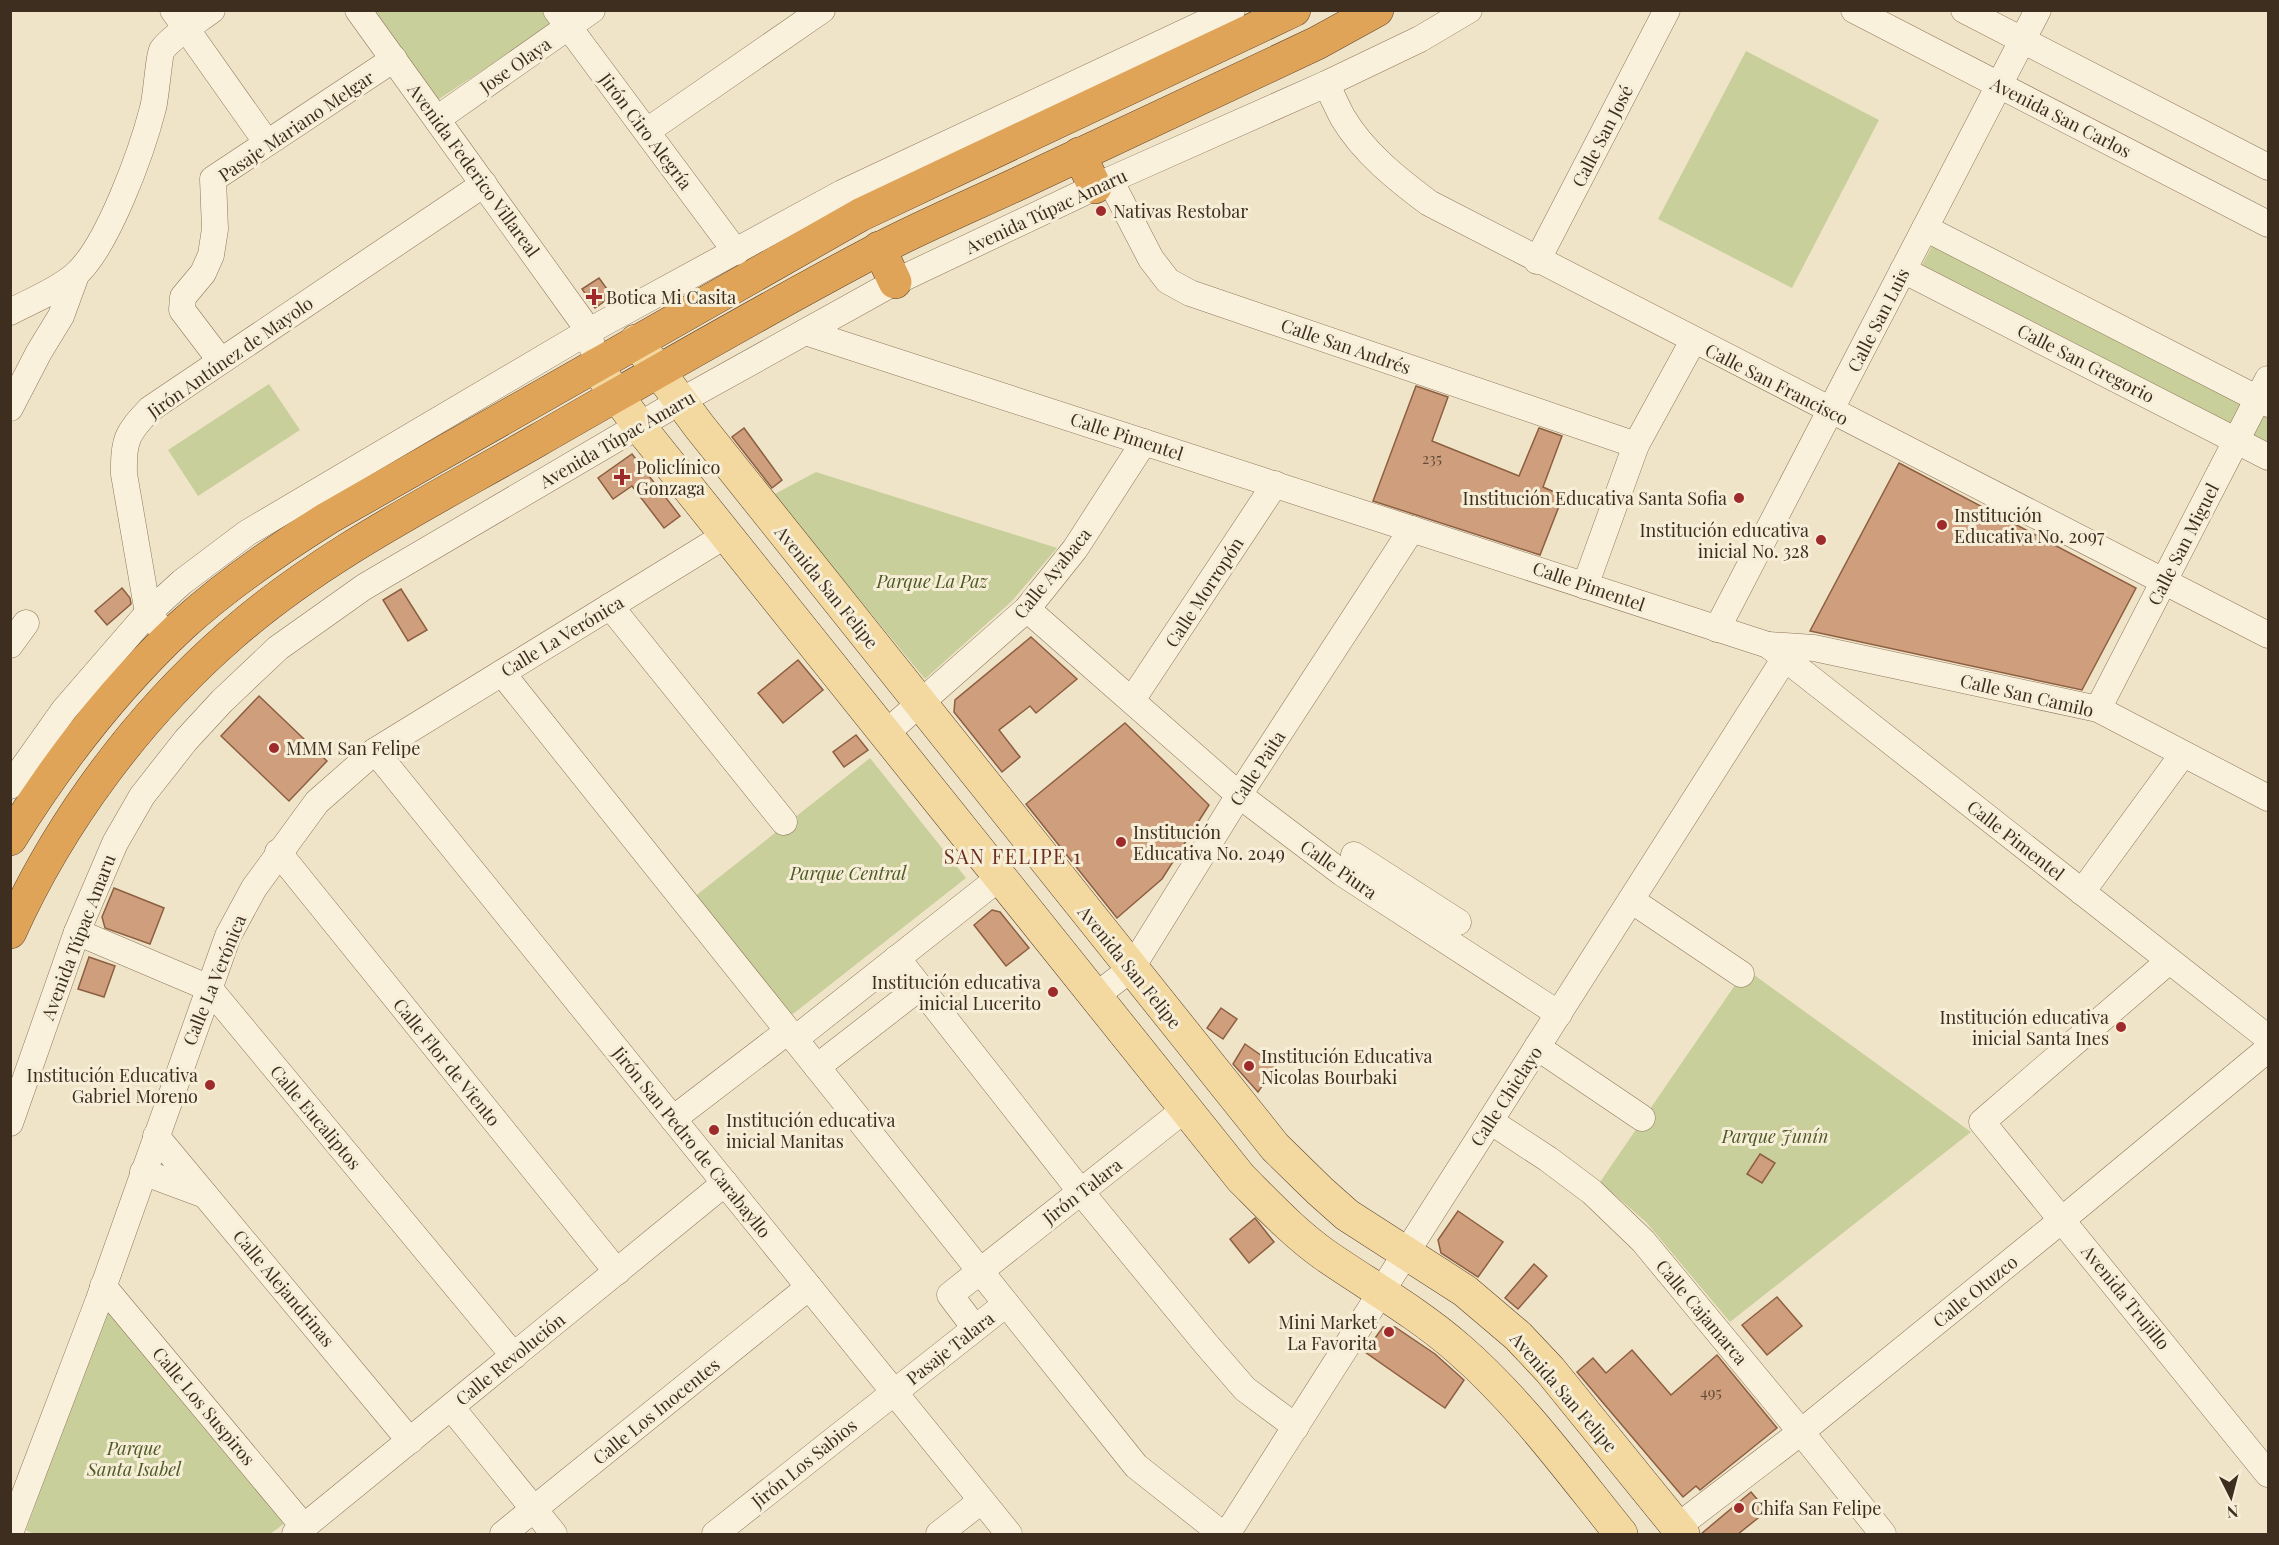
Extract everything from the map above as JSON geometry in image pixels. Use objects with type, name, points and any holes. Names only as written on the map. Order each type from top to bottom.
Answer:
[{"type":"highway","points":[[10,839],[57,769],[112,700],[169,639],[225,590],[280,548],[338,512],[1010,129],[1180,50],[1294,10]]},
{"type":"highway","name":"Avenida Túpac Amaru","points":[[10,932],[42,868],[94,785],[159,706],[232,634],[279,596],[341,554],[879,248],[1317,43],[1377,10]]},
{"type":"highway","points":[[1079,154],[1102,184]]},
{"type":"highway","points":[[879,248],[895,282]]},
{"type":"main road","name":"Avenida San Felipe","points":[[636,341],[679,402],[1254,1122],[1298,1170],[1347,1215],[1465,1291],[1518,1336],[1550,1370],[1680,1531]]},
{"type":"main road","points":[[595,365],[639,426],[1240,1178],[1323,1254],[1431,1326],[1459,1349],[1511,1399],[1621,1534]]},
{"type":"street","points":[[10,408],[61,316],[76,274],[97,246],[118,205],[139,153],[153,108],[161,51],[179,19],[212,10]]},
{"type":"street","name":"Avenida Federico Villareal","points":[[358,10],[589,330],[595,365]]},
{"type":"street","name":"Jose Olaya","points":[[437,119],[563,19],[592,10]]},
{"type":"street","points":[[647,131],[822,10]]},
{"type":"street","points":[[1180,50],[1232,10]]},
{"type":"street","name":"Avenida Túpac Amaru","points":[[10,1123],[77,932],[115,843],[142,796],[186,740],[222,701],[278,648],[364,587],[679,402],[895,282],[1102,184],[1326,84],[1420,39],[1469,10]]},
{"type":"street","name":"Calle San José","points":[[1537,261],[1667,10]]},
{"type":"street","name":"Avenida San Carlos","points":[[1854,10],[2268,224]]},
{"type":"street","points":[[1964,10],[2268,167]]},
{"type":"street","name":"Calle San Luis","points":[[1717,629],[2038,10]]},
{"type":"street","points":[[179,19],[267,143]]},
{"type":"street","name":"Jirón Ciro Alegría","points":[[563,19],[736,252]]},
{"type":"street","name":"Pasaje Mariano Melgar","points":[[220,360],[182,310],[183,297],[203,273],[211,255],[215,229],[213,179],[394,59]]},
{"type":"street","name":"Calle San Francisco","points":[[1326,84],[1344,119],[1369,151],[1393,176],[1429,203],[1537,261],[2268,635]]},
{"type":"street","points":[[12,777],[64,710],[148,613],[182,582],[246,534],[589,330],[842,193],[1010,129]]},
{"type":"street","name":"Jirón Antúnez de Mayolo","points":[[169,639],[148,613],[124,474],[123,451],[131,429],[150,409],[220,360],[484,184]]},
{"type":"street","name":"Calle San Andrés","points":[[1102,184],[1168,281],[1190,293],[1636,445]]},
{"type":"street","points":[[1925,228],[2265,394]]},
{"type":"street","name":"Calle San Gregorio","points":[[1903,270],[2268,457]]},
{"type":"street","points":[[10,312],[76,274]]},
{"type":"street","points":[[589,330],[636,341]]},
{"type":"street","name":"Calle Pimentel","points":[[805,332],[1717,629],[1776,652],[2268,1038]]},
{"type":"street","points":[[1585,586],[1636,445],[1693,341]]},
{"type":"street","name":"Calle San Miguel","points":[[2098,709],[2237,440],[2265,394]]},
{"type":"street","name":"Calle Ayabaca","points":[[885,734],[1027,609],[1075,549],[1144,442]]},
{"type":"street","name":"Calle Morropón","points":[[1132,700],[1275,484]]},
{"type":"street","name":"Calle Paita","points":[[1094,997],[1131,969],[1239,795],[1412,529]]},
{"type":"street","name":"Calle La Verónica","points":[[10,1533],[103,1286],[228,936],[254,888],[278,852],[318,802],[375,751],[726,535]]},
{"type":"street","points":[[610,606],[784,822]]},
{"type":"street","name":"Calle Piura","points":[[1027,609],[1239,795],[1342,873],[1452,932],[1558,1014]]},
{"type":"street","points":[[10,645],[26,623]]},
{"type":"street","name":"Calle San Camilo","points":[[1776,652],[1814,648],[2098,709],[2268,798]]},
{"type":"street","name":"Calle Chiclayo","points":[[1227,1534],[1631,900],[1776,652]]},
{"type":"street","points":[[502,673],[1136,1466],[1222,1534]]},
{"type":"street","name":"Jirón San Pedro de Carabayllo","points":[[375,751],[1009,1534]]},
{"type":"street","points":[[2082,892],[2183,754]]},
{"type":"street","name":"Calle Flor de Viento","points":[[278,852],[617,1272]]},
{"type":"street","points":[[1354,855],[1452,932]]},
{"type":"street","points":[[673,1119],[897,958],[999,878]]},
{"type":"street","points":[[1631,900],[1741,974]]},
{"type":"street","name":"Calle Eucaliptos","points":[[77,932],[208,988],[514,1356]]},
{"type":"street","points":[[897,958],[1081,1192],[1245,1389],[1296,1427]]},
{"type":"street","name":"Avenida Trujillo","points":[[2169,961],[1982,1122],[2268,1473]]},
{"type":"street","points":[[817,1067],[920,987]]},
{"type":"street","points":[[1537,1047],[1642,1118]]},
{"type":"street","name":"Calle Otuzco","points":[[1680,1531],[2268,1049]]},
{"type":"street","name":"Jirón Talara","points":[[975,1328],[950,1295],[1184,1110]]},
{"type":"street","name":"Calle Cajamarca","points":[[1490,1121],[1548,1159],[1592,1192],[1635,1233],[1883,1534]]},
{"type":"street","name":"Calle Alejandrinas","points":[[156,1136],[410,1441]]},
{"type":"street","points":[[143,1172],[209,1197]]},
{"type":"street","name":"Calle Revolución","points":[[300,1531],[725,1183]]},
{"type":"street","name":"Calle Los Suspiros","points":[[103,1286],[300,1531]]},
{"type":"street","name":"Calle Los Inocentes","points":[[503,1534],[809,1287]]},
{"type":"street","name":"Pasaje Talara","points":[[893,1392],[1006,1304]]},
{"type":"street","name":"Jirón Los Sabios","points":[[715,1534],[893,1392]]},
{"type":"street","points":[[451,1407],[554,1534]]},
{"type":"street","points":[[939,1534],[981,1500]]},
{"type":"green space","points":[[370,11],[542,11],[553,24],[436,101]]},
{"type":"green space","points":[[1746,51],[1879,120],[1792,288],[1658,219]]},
{"type":"green space","points":[[1933,244],[2268,416],[2268,443],[1922,265]]},
{"type":"green space","points":[[269,384],[300,430],[198,496],[168,450]]},
{"type":"green space","name":"Parque La Paz","points":[[816,472],[1057,548],[1012,601],[925,679],[773,495]]},
{"type":"green space","name":"Parque Central","points":[[870,758],[966,878],[784,1021],[689,901]]},
{"type":"green space","name":"Parque Junín","points":[[1746,969],[1971,1132],[1730,1322],[1646,1222],[1600,1182]]},
{"type":"green space","name":"Parque Santa Isabel","points":[[108,1307],[285,1523],[270,1534],[34,1534],[26,1530]]},
{"type":"building","points":[[599,278],[612,296],[595,308],[582,289]]},
{"type":"building","points":[[1416,386],[1448,397],[1432,441],[1519,476],[1539,428],[1562,436],[1543,487],[1563,496],[1540,555],[1373,501]]},
{"type":"building","points":[[744,428],[782,480],[772,488],[732,437]]},
{"type":"building","points":[[632,454],[680,516],[664,528],[632,486],[613,499],[598,478]]},
{"type":"building","name":"Institución Educativa No. 2097","points":[[1899,463],[2136,588],[2082,690],[1810,631]]},
{"type":"building","points":[[122,588],[130,598],[131,604],[107,625],[95,611]]},
{"type":"building","points":[[401,589],[427,630],[408,641],[383,600]]},
{"type":"building","points":[[1031,637],[1077,679],[1036,713],[1030,706],[999,730],[1020,757],[1002,772],[954,712],[955,700]]},
{"type":"building","points":[[798,660],[823,690],[783,723],[758,693]]},
{"type":"building","name":"MMM San Felipe","points":[[259,696],[327,761],[289,801],[221,736]]},
{"type":"building","name":"Institución Educativa No. 2049","points":[[1125,723],[1209,805],[1162,879],[1117,918],[1026,804]]},
{"type":"building","points":[[856,735],[868,750],[844,767],[833,752]]},
{"type":"building","points":[[114,888],[164,908],[150,944],[105,928],[102,917]]},
{"type":"building","points":[[992,910],[1000,912],[1029,948],[1006,966],[974,925]]},
{"type":"building","points":[[89,957],[115,966],[104,997],[78,989]]},
{"type":"building","points":[[1221,1008],[1237,1019],[1223,1039],[1207,1028]]},
{"type":"building","points":[[1245,1044],[1276,1066],[1258,1092],[1233,1064]]},
{"type":"building","points":[[1760,1154],[1775,1163],[1762,1183],[1747,1174]]},
{"type":"building","points":[[1458,1211],[1503,1242],[1478,1277],[1441,1253],[1438,1240]]},
{"type":"building","points":[[1255,1218],[1274,1242],[1249,1263],[1230,1239]]},
{"type":"building","points":[[1534,1264],[1547,1276],[1518,1309],[1505,1298]]},
{"type":"building","points":[[1777,1297],[1802,1326],[1767,1355],[1742,1325]]},
{"type":"building","points":[[1383,1327],[1395,1327],[1435,1354],[1464,1380],[1445,1408],[1365,1352]]},
{"type":"building","points":[[1632,1350],[1671,1395],[1717,1355],[1777,1428],[1700,1490],[1696,1486],[1683,1497],[1577,1372],[1593,1358],[1606,1373]]},
{"type":"building","points":[[1751,1492],[1767,1511],[1738,1534],[1701,1534]]},
{"type":"place","name":"Nativas Restobar","points":[[1101,211]]},
{"type":"place","name":"Botica Mi Casita","points":[[594,297]]},
{"type":"place","name":"Policlínico Gonzaga","points":[[622,477]]},
{"type":"place","name":"Institución Educativa Santa Sofia","points":[[1739,498]]},
{"type":"place","name":"Institución Educativa No. 2097","points":[[1942,525]]},
{"type":"place","name":"Institución educativa inicial No. 328","points":[[1821,540]]},
{"type":"place","name":"MMM San Felipe","points":[[274,748]]},
{"type":"place","name":"Institución Educativa No. 2049","points":[[1121,842]]},
{"type":"place","name":"Institución educativa inicial Lucerito","points":[[1053,992]]},
{"type":"place","name":"Institución educativa inicial Santa Ines","points":[[2121,1027]]},
{"type":"place","name":"Institución Educativa Nicolas Bourbaki","points":[[1249,1066]]},
{"type":"place","name":"Institución Educativa Gabriel Moreno","points":[[210,1085]]},
{"type":"place","name":"Institución educativa inicial Manitas","points":[[714,1130]]},
{"type":"place","name":"Mini Market La Favorita","points":[[1389,1332]]},
{"type":"place","name":"Chifa San Felipe","points":[[1739,1508]]},
{"type":"district","name":"SAN FELIPE 1","points":[[1013,855]]}]
